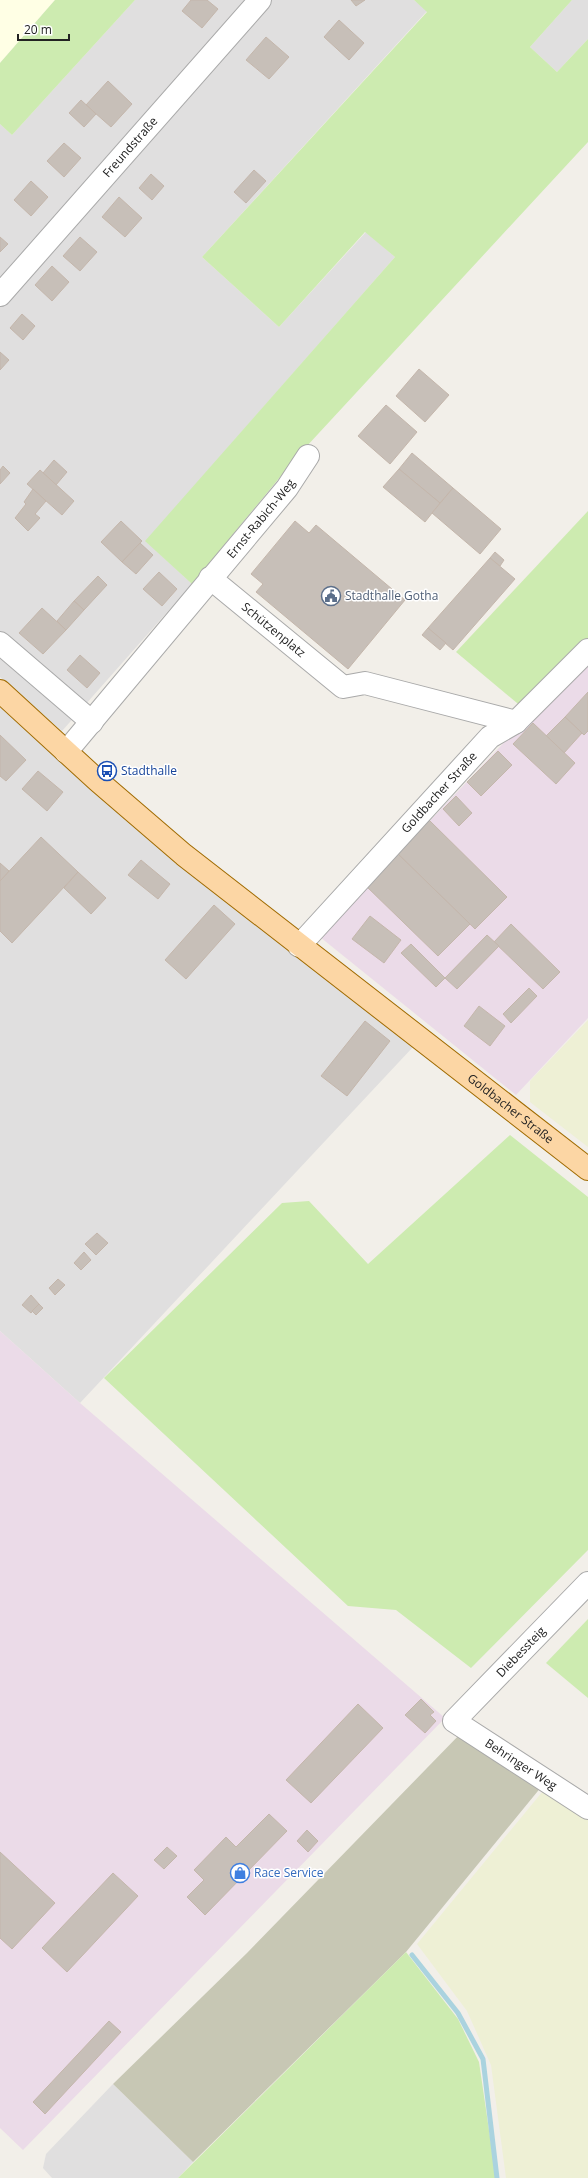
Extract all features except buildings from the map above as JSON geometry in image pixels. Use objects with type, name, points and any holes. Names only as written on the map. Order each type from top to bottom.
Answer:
[{"type":"main road","name":"Goldbacher Straße","points":[[0,691],[66,752],[184,855],[299,946],[588,1169]]},
{"type":"street","name":"Freundstraße","points":[[0,295],[260,0]]},
{"type":"street","name":"Ernst-Rabich-Weg","points":[[210,578],[287,488],[308,456]]},
{"type":"street","name":"Schützenplatz","points":[[210,578],[343,687],[365,683],[516,722]]},
{"type":"street","points":[[66,752],[210,578]]},
{"type":"street","points":[[0,643],[92,722]]},
{"type":"street","name":"Goldbacher Straße","points":[[299,946],[490,737],[516,722],[588,650]]},
{"type":"street","name":"Diebessteig","points":[[454,1720],[588,1583]]},
{"type":"street","name":"Behringer Weg","points":[[454,1720],[588,1808]]},
{"type":"shaded area","points":[[0,0],[55,0],[0,63]]},
{"type":"shaded area","points":[[135,0],[414,0],[427,11],[202,257],[279,327],[366,232],[395,257],[146,541],[192,584],[62,731],[0,677],[0,124],[12,135]]},
{"type":"shaded area","points":[[572,0],[588,0],[588,39],[557,72],[530,47]]},
{"type":"shaded area","points":[[588,643],[588,1018],[516,1095],[320,937],[530,715]]},
{"type":"shaded area","points":[[0,704],[68,769],[413,1047],[80,1403],[0,1331]]},
{"type":"shaded area","points":[[588,1020],[588,1147],[530,1102],[530,1081]]},
{"type":"shaded area","points":[[0,1331],[80,1403],[445,1718],[23,2150],[0,2128]]},
{"type":"shaded area","points":[[463,1731],[542,1786],[406,1952],[193,2162],[113,2084],[247,1953]]},
{"type":"shaded area","points":[[543,1791],[588,1819],[588,2178],[506,2178],[491,2065],[467,2011],[417,1944]]},
{"type":"shaded area","points":[[113,2084],[193,2162],[178,2178],[52,2178],[43,2168],[46,2154]]},
{"type":"green space","points":[[55,0],[135,0],[12,135],[0,124],[0,63]]},
{"type":"green space","points":[[414,0],[572,0],[530,47],[557,72],[588,39],[588,142],[294,460],[192,584],[145,541],[395,257],[365,232],[279,327],[202,257],[427,12]]},
{"type":"green space","points":[[588,511],[588,643],[523,708],[456,652]]},
{"type":"green space","points":[[510,1135],[588,1197],[588,1550],[471,1668],[396,1610],[348,1606],[104,1378],[282,1203],[309,1201],[368,1264]]},
{"type":"green space","points":[[588,1619],[588,1698],[546,1663]]},
{"type":"green space","points":[[406,1952],[458,2019],[479,2062],[496,2178],[178,2178]]},
{"type":"waterway","points":[[412,1955],[458,2013],[483,2059],[497,2178]]},
{"type":"place","name":"Stadthalle Gotha","points":[[331,596]]},
{"type":"place","name":"Stadthalle","points":[[107,771]]},
{"type":"place","name":"Race Service","points":[[240,1873]]}]
